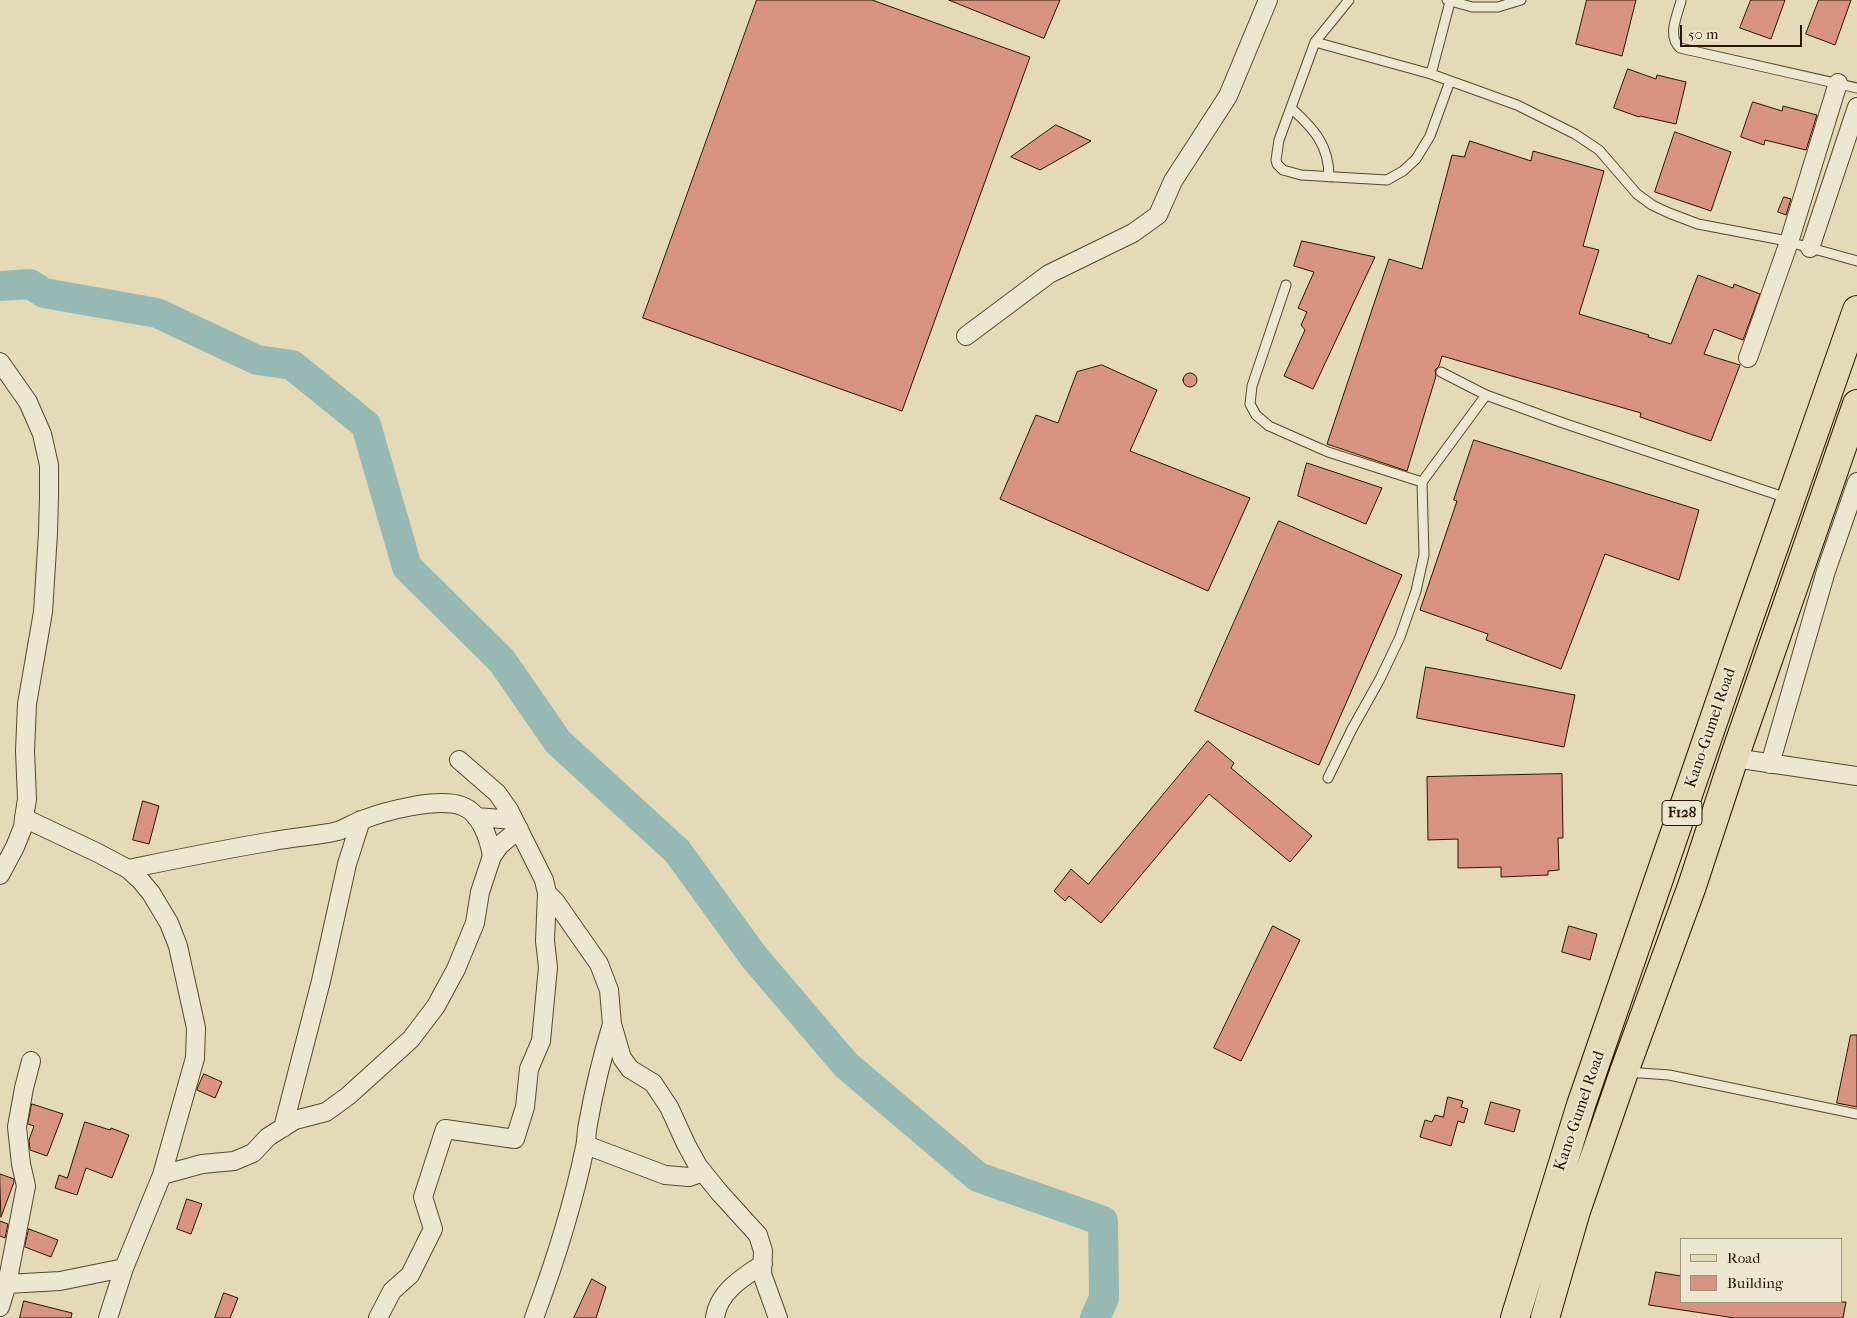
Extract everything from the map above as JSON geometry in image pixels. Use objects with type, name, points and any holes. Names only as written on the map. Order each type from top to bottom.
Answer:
[{"type":"main road","name":"Kano-Gumel Road","points":[[1514,1318],[1581,1105],[1857,310]]},
{"type":"main road","name":"Kano-Gumel Road","points":[[1545,1318],[1576,1211],[1685,904],[1857,404]]},
{"type":"street","points":[[966,336],[1049,274],[1132,233],[1158,215],[1174,181],[1228,96],[1268,0]]},
{"type":"street","points":[[1748,358],[1789,242],[1838,83]]},
{"type":"street","points":[[1810,248],[1857,107]]},
{"type":"street","points":[[0,362],[28,402],[42,434],[48,465],[48,533],[44,612],[28,704],[24,750],[26,799],[23,827],[0,875]]},
{"type":"street","points":[[1770,764],[1826,572],[1857,482]]},
{"type":"street","points":[[1734,758],[1857,776]]},
{"type":"street","points":[[378,1318],[392,1291],[410,1275],[434,1229],[423,1197],[445,1129],[515,1139],[525,1107],[529,1070],[541,1041],[548,967],[545,941],[547,893],[544,880],[516,824],[497,792],[459,760]]},
{"type":"street","points":[[128,869],[339,830],[391,810],[421,805],[448,804],[464,806],[476,817],[489,840],[492,856]]},
{"type":"street","points":[[476,817],[516,824]]},
{"type":"street","points":[[24,818],[70,838],[128,869],[151,893],[169,923],[178,946],[196,1028],[195,1058],[162,1175],[124,1268],[108,1318]]},
{"type":"street","points":[[283,1128],[319,991],[347,864],[361,820]]},
{"type":"street","points":[[162,1175],[202,1164],[234,1161],[253,1153],[268,1137],[295,1120],[326,1112],[348,1096],[411,1039],[436,1006],[456,970],[475,923],[480,892],[492,856],[516,824]]},
{"type":"street","points":[[547,893],[555,901],[599,964],[609,990],[612,1024],[622,1058],[630,1069],[653,1083],[669,1107],[686,1144],[703,1172],[718,1192],[758,1235],[763,1251],[762,1274],[778,1318]]},
{"type":"street","points":[[534,1318],[556,1258],[586,1145],[587,1127],[595,1085],[612,1024]]},
{"type":"street","points":[[0,1307],[7,1284],[26,1186],[21,1164],[17,1127],[31,1062]]},
{"type":"street","points":[[586,1145],[665,1175],[689,1177],[703,1172]]},
{"type":"street","points":[[715,1318],[725,1294],[735,1283],[763,1264]]},
{"type":"street","points":[[7,1284],[60,1281],[124,1268]]},
{"type":"lane","points":[[1349,0],[1315,42],[1279,140],[1277,164],[1288,172],[1301,175],[1387,180],[1403,171],[1416,159],[1430,136],[1450,81]]},
{"type":"lane","points":[[1431,74],[1448,1],[1472,7],[1498,7],[1521,0]]},
{"type":"lane","points":[[1681,1],[1673,34],[1675,43],[1680,48],[1857,88]]},
{"type":"lane","points":[[1315,42],[1431,74],[1517,105],[1575,134],[1599,150],[1637,194],[1652,205],[1668,213],[1698,224],[1789,242],[1857,261]]},
{"type":"lane","points":[[1291,108],[1312,129],[1324,148],[1329,162],[1329,177]]},
{"type":"lane","points":[[1286,285],[1252,386],[1250,404],[1256,416],[1269,426],[1328,452],[1422,482]]},
{"type":"lane","points":[[1441,372],[1486,395],[1563,423],[1790,499]]},
{"type":"lane","points":[[1328,778],[1352,729],[1380,680],[1400,637],[1416,591],[1424,555],[1422,482],[1486,395]]},
{"type":"lane","points":[[1624,1072],[1669,1076],[1857,1114]]},
{"type":"building","points":[[757,0],[872,0],[1030,57],[902,411],[643,318]]},
{"type":"building","points":[[949,0],[1060,0],[1044,38]]},
{"type":"building","points":[[1587,0],[1636,0],[1622,56],[1576,44]]},
{"type":"building","points":[[1751,0],[1785,0],[1771,39],[1740,28]]},
{"type":"building","points":[[1819,0],[1851,0],[1835,45],[1806,34]]},
{"type":"building","points":[[1628,69],[1656,79],[1657,75],[1686,82],[1676,124],[1639,117],[1614,108]]},
{"type":"building","points":[[1753,102],[1782,111],[1783,106],[1817,115],[1806,150],[1765,140],[1764,145],[1741,137]]},
{"type":"building","points":[[1056,125],[1091,141],[1040,170],[1011,157]]},
{"type":"building","points":[[1675,132],[1731,152],[1711,211],[1655,192]]},
{"type":"building","points":[[1470,141],[1531,161],[1533,151],[1604,171],[1583,246],[1599,250],[1579,314],[1649,335],[1648,337],[1671,344],[1698,275],[1733,288],[1734,284],[1760,294],[1743,340],[1714,329],[1704,354],[1740,365],[1711,441],[1640,417],[1641,413],[1442,356],[1439,366],[1435,370],[1436,376],[1407,471],[1327,444],[1389,259],[1422,269],[1452,155],[1464,157]]},
{"type":"building","points":[[1784,197],[1791,199],[1786,215],[1778,212]]},
{"type":"building","points":[[1302,241],[1375,257],[1313,389],[1284,376],[1305,330],[1301,325],[1307,312],[1298,308],[1314,272],[1294,266]]},
{"type":"building","points":[[1102,365],[1157,390],[1130,451],[1250,498],[1208,591],[1000,499],[1036,415],[1058,423],[1077,372]]},
{"type":"building","points":[[1190,373],[1195,375],[1197,380],[1195,385],[1190,387],[1185,385],[1183,380],[1185,375]]},
{"type":"building","points":[[1474,440],[1699,510],[1679,580],[1605,554],[1561,669],[1486,640],[1488,634],[1420,610],[1457,501],[1454,500]]},
{"type":"building","points":[[1307,463],[1382,488],[1366,524],[1298,496]]},
{"type":"building","points":[[1279,521],[1402,575],[1319,765],[1195,711]]},
{"type":"building","points":[[1426,667],[1575,695],[1564,747],[1417,718]]},
{"type":"building","points":[[1208,741],[1234,763],[1231,768],[1312,836],[1290,862],[1209,794],[1101,923],[1069,896],[1065,901],[1054,891],[1071,869],[1088,884]]},
{"type":"building","points":[[1562,774],[1563,838],[1558,838],[1559,870],[1548,871],[1548,875],[1501,877],[1501,867],[1458,868],[1458,839],[1428,840],[1427,777]]},
{"type":"building","points":[[143,801],[159,806],[149,844],[133,840]]},
{"type":"building","points":[[1273,926],[1300,940],[1241,1061],[1214,1048]]},
{"type":"building","points":[[1569,926],[1597,934],[1590,960],[1562,952]]},
{"type":"building","points":[[1851,1035],[1857,1035],[1857,1107],[1837,1103]]},
{"type":"building","points":[[204,1074],[222,1082],[215,1098],[197,1090]]},
{"type":"building","points":[[1448,1097],[1463,1101],[1461,1107],[1468,1109],[1464,1123],[1458,1121],[1451,1146],[1420,1137],[1425,1120],[1432,1122],[1435,1115],[1443,1117]]},
{"type":"building","points":[[1491,1102],[1520,1110],[1514,1132],[1485,1124]]},
{"type":"building","points":[[32,1104],[63,1114],[47,1156],[30,1150],[29,1140],[34,1126],[28,1124]]},
{"type":"building","points":[[85,1122],[110,1130],[111,1128],[129,1135],[112,1178],[86,1168],[77,1195],[55,1188],[59,1175],[67,1178]]},
{"type":"building","points":[[0,1174],[14,1179],[1,1217]]},
{"type":"building","points":[[187,1199],[202,1204],[191,1234],[177,1229]]},
{"type":"building","points":[[0,1221],[8,1224],[5,1238],[0,1236]]},
{"type":"building","points":[[29,1229],[58,1240],[51,1257],[25,1247]]},
{"type":"building","points":[[1656,1272],[1680,1276],[1680,1303],[1846,1302],[1843,1318],[1735,1318],[1649,1305]]},
{"type":"building","points":[[592,1279],[606,1287],[596,1318],[574,1318]]},
{"type":"building","points":[[224,1293],[238,1298],[230,1318],[215,1318]]},
{"type":"building","points":[[24,1301],[72,1313],[71,1318],[20,1318]]},
{"type":"waterway","points":[[0,286],[30,284],[44,293],[157,313],[257,360],[292,365],[366,425],[407,567],[502,661],[558,742],[677,851],[754,957],[846,1065],[978,1177],[1103,1221],[1104,1298],[1095,1318]]}]
